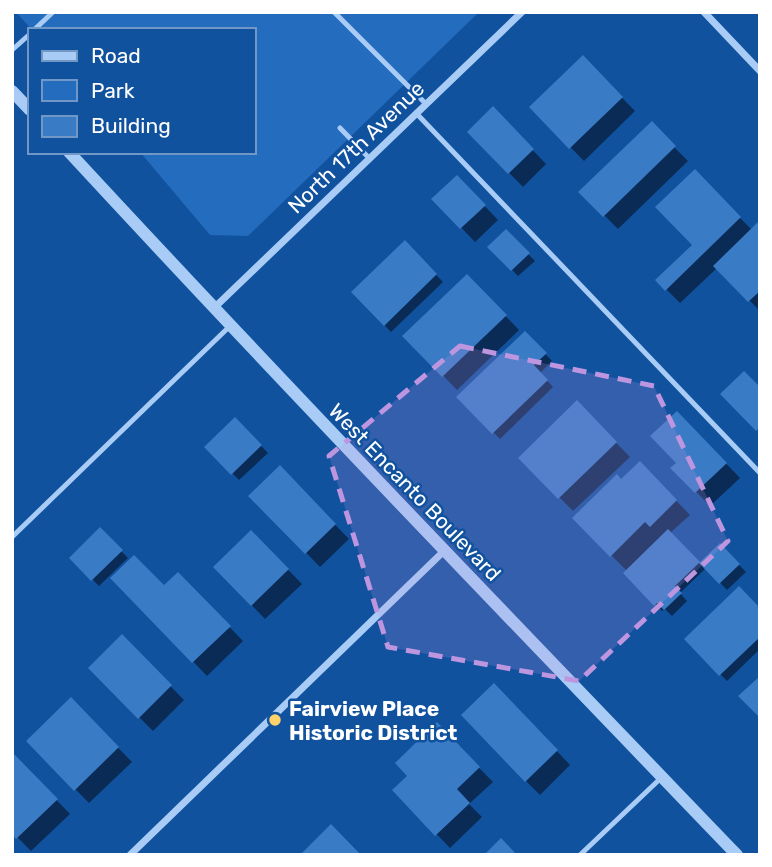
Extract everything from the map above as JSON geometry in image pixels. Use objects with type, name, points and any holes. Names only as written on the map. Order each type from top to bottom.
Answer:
[{"type":"street","name":"North 17th Avenue","points":[[214,308],[522,12]]},
{"type":"street","points":[[704,12],[760,71]]},
{"type":"street","points":[[12,91],[28,108]]},
{"type":"street","name":"West Encanto Boulevard","points":[[71,154],[444,551],[737,855]]},
{"type":"street","points":[[130,855],[444,551]]},
{"type":"lane","points":[[36,28],[53,12]]},
{"type":"lane","points":[[334,12],[426,104]]},
{"type":"lane","points":[[12,50],[28,36]]},
{"type":"lane","points":[[416,113],[760,474]]},
{"type":"lane","points":[[340,128],[370,159]]},
{"type":"lane","points":[[12,537],[230,325]]},
{"type":"lane","points":[[580,855],[662,777]]},
{"type":"highlighted area","points":[[460,346],[654,386],[728,541],[579,681],[388,647],[329,456]]},
{"type":"green space","points":[[16,12],[479,12],[248,236],[210,235],[142,154],[256,154],[256,28],[30,28]]},
{"type":"building","points":[[583,55],[623,97],[569,149],[529,107]]},
{"type":"building","points":[[493,106],[534,149],[508,174],[467,132]]},
{"type":"building","points":[[652,121],[676,146],[603,217],[578,192]]},
{"type":"building","points":[[695,169],[741,217],[665,291],[655,280],[692,245],[655,207]]},
{"type":"building","points":[[457,175],[486,205],[460,229],[431,199]]},
{"type":"building","points":[[758,222],[760,291],[748,302],[713,266]]},
{"type":"building","points":[[506,229],[530,253],[511,271],[487,247]]},
{"type":"building","points":[[405,240],[437,274],[384,326],[351,292]]},
{"type":"building","points":[[467,274],[507,315],[442,377],[402,336]]},
{"type":"building","points":[[525,331],[547,353],[534,365],[548,380],[492,434],[456,397]]},
{"type":"building","points":[[744,371],[760,387],[760,427],[756,431],[720,394]]},
{"type":"building","points":[[577,400],[617,442],[558,499],[518,458]]},
{"type":"building","points":[[677,411],[727,463],[695,493],[670,468],[676,463],[650,436]]},
{"type":"building","points":[[235,417],[262,445],[231,475],[204,447]]},
{"type":"building","points":[[640,461],[677,500],[650,527],[645,522],[610,557],[572,518],[617,474],[621,479]]},
{"type":"building","points":[[280,465],[336,524],[305,554],[248,496]]},
{"type":"building","points":[[100,527],[123,550],[91,581],[69,558]]},
{"type":"building","points":[[668,529],[700,562],[675,586],[682,593],[664,610],[657,603],[654,606],[623,573]]},
{"type":"building","points":[[251,530],[289,569],[251,606],[213,567]]},
{"type":"building","points":[[720,543],[740,564],[719,584],[699,563]]},
{"type":"building","points":[[134,555],[164,585],[178,572],[231,626],[192,663],[110,578]]},
{"type":"building","points":[[739,586],[760,608],[760,637],[719,676],[684,639]]},
{"type":"building","points":[[122,634],[172,685],[138,719],[88,668]]},
{"type":"building","points":[[760,676],[760,718],[738,696]]},
{"type":"building","points":[[494,683],[558,750],[525,782],[461,715]]},
{"type":"building","points":[[71,697],[119,747],[74,791],[26,741]]},
{"type":"building","points":[[437,722],[480,767],[457,789],[470,803],[435,836],[392,790],[407,776],[395,763]]},
{"type":"building","points":[[12,752],[58,799],[16,839],[12,834]]},
{"type":"building","points":[[331,824],[361,855],[300,855]]},
{"type":"building","points":[[501,838],[517,855],[484,855]]},
{"type":"place","name":"Fairview Place Historic District","points":[[275,720]]}]
